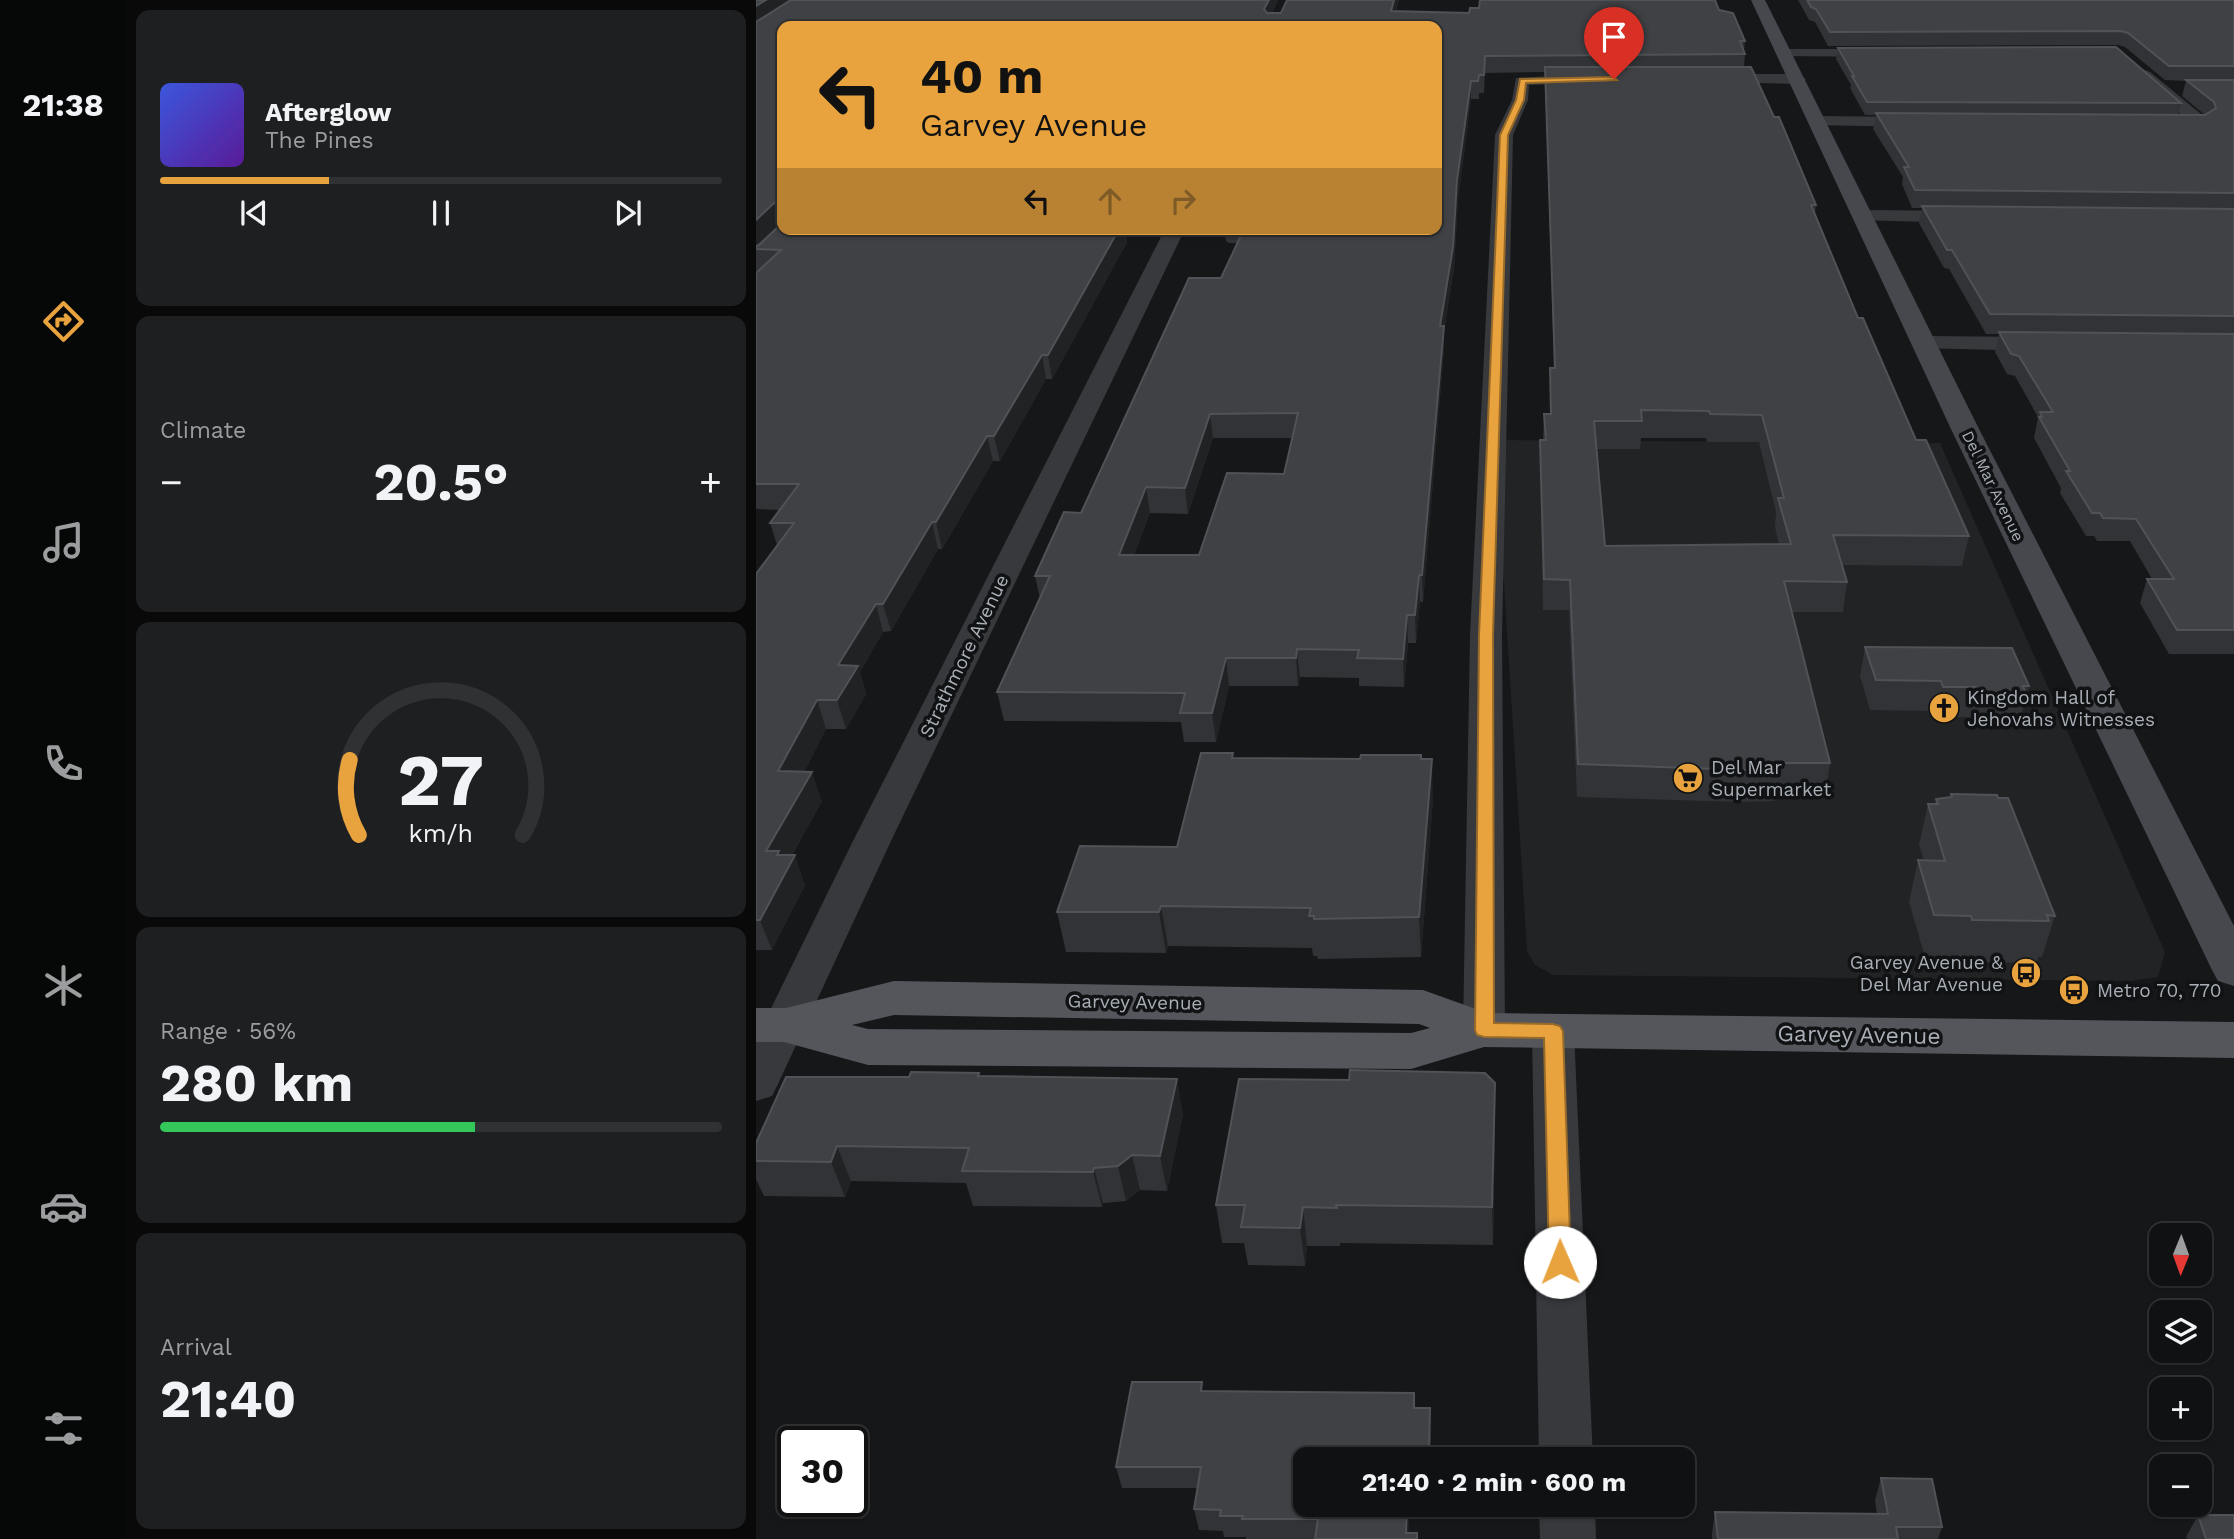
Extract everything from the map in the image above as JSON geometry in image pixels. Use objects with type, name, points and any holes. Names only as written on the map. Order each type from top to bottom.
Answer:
[{"type":"main road","name":"Del Mar Avenue","points":[[1758,0],[1969,438],[2234,970]]},
{"type":"main road","name":"Garvey Avenue","points":[[770,1025],[868,1046],[1411,1051],[1484,1030],[2234,1040]]},
{"type":"street","points":[[1785,53],[1897,52]]},
{"type":"street","points":[[2128,61],[2201,123],[2173,123]]},
{"type":"street","points":[[1484,1030],[1486,635],[1504,135],[1520,100],[1522,81],[1605,79]]},
{"type":"street","points":[[1700,79],[1798,79]]},
{"type":"street","points":[[2160,88],[2184,88]]},
{"type":"street","points":[[1817,121],[1937,122]]},
{"type":"street","points":[[1864,216],[1990,217]]},
{"type":"street","name":"Strathmore Avenue","points":[[756,1084],[770,1025],[872,841],[1172,235]]},
{"type":"street","points":[[1925,343],[2071,344]]},
{"type":"street","points":[[1553,1031],[1566,1447]]},
{"type":"street","points":[[1567,1517],[1568,1539]]},
{"type":"shaded area","points":[[1495,440],[1940,443],[2165,952],[2158,977],[2130,981],[1553,975],[1535,965],[1527,951]]},
{"type":"building","points":[[791,0],[1269,0],[1264,9],[1267,13],[1281,13],[1287,0],[1394,0],[1391,11],[1469,13],[1470,8],[1479,8],[1480,0],[1715,0],[1719,10],[1733,13],[1745,41],[1740,41],[1745,54],[1485,56],[1484,75],[1479,75],[1478,81],[1471,81],[1457,180],[1453,247],[1440,326],[1444,326],[1422,575],[1419,575],[1415,615],[1407,615],[1403,659],[1357,658],[1359,650],[1297,649],[1296,658],[1226,658],[1212,713],[1180,713],[1185,693],[997,692],[1050,576],[1035,576],[1064,512],[1081,513],[1189,278],[1221,278],[1241,235],[1442,235],[1442,21],[777,21],[777,203],[756,220],[756,22]],"holes":[[[1298,413],[1284,474],[1227,473],[1199,555],[1119,555],[1146,487],[1185,488],[1210,414]]]},
{"type":"building","points":[[1807,0],[2234,0],[2234,66],[2169,66],[2128,33],[2121,31],[1830,32]]},
{"type":"building","points":[[2116,47],[2181,103],[1867,102],[1838,48]]},
{"type":"building","points":[[1545,67],[1751,67],[1774,117],[1779,117],[1816,205],[1811,205],[1858,318],[1863,318],[1916,440],[1926,440],[1969,536],[1833,535],[1847,582],[1784,581],[1830,763],[1778,763],[1779,768],[1745,770],[1578,764],[1570,580],[1544,579],[1540,440],[1546,440],[1544,414],[1551,414],[1550,368],[1555,368]],"holes":[[[1641,410],[1709,411],[1710,414],[1762,415],[1784,498],[1778,498],[1791,544],[1605,546],[1594,421],[1642,421]]]},
{"type":"building","points":[[2186,80],[2234,80],[2234,193],[1915,190],[1904,167],[1909,167],[1876,113],[2205,115],[2216,108],[2214,102]]},
{"type":"building","points":[[1922,206],[2234,209],[2234,316],[1990,314],[1952,250],[1947,250]]},
{"type":"building","points":[[777,228],[777,235],[1116,235],[1048,355],[1042,355],[994,436],[987,436],[883,604],[876,604],[838,665],[858,666],[837,700],[817,700],[778,771],[812,772],[766,851],[779,851],[777,855],[795,855],[760,920],[756,920],[756,574],[794,523],[770,523],[799,484],[756,484],[756,273],[781,250],[756,249]]},
{"type":"building","points":[[1999,332],[2234,334],[2234,630],[2177,630],[2147,579],[2174,579],[2136,519],[2103,518],[2100,513],[2092,513],[2066,471],[2070,471],[2039,417],[2042,417],[2040,412],[2053,412],[2019,356],[2011,354]]},
{"type":"building","points":[[1865,647],[2012,648],[2029,686],[2023,686],[2026,694],[2016,694],[2017,696],[1980,696],[1976,687],[1943,687],[1941,681],[1876,680]]},
{"type":"building","points":[[1201,753],[1233,753],[1232,758],[1360,759],[1361,755],[1421,755],[1421,759],[1432,759],[1419,917],[1314,919],[1314,916],[1309,916],[1311,908],[1161,906],[1159,912],[1057,912],[1080,846],[1177,847]]},
{"type":"building","points":[[1951,794],[1997,795],[1998,798],[2008,798],[2055,916],[2047,915],[2049,921],[1972,920],[1971,916],[1934,915],[1918,860],[1945,861],[1928,804],[1938,804],[1936,799],[1952,797]]},
{"type":"building","points":[[1350,1070],[1485,1073],[1495,1083],[1492,1207],[1303,1207],[1300,1228],[1241,1227],[1245,1205],[1216,1205],[1239,1079],[1349,1080]]},
{"type":"building","points":[[911,1072],[979,1073],[978,1076],[1177,1079],[1160,1156],[1132,1155],[1118,1166],[1094,1168],[1093,1172],[962,1171],[969,1148],[837,1146],[831,1162],[756,1161],[756,1143],[786,1077],[909,1077]]},
{"type":"building","points":[[1132,1382],[1202,1382],[1201,1391],[1414,1393],[1414,1408],[1430,1408],[1429,1447],[1293,1447],[1293,1517],[1407,1517],[1406,1533],[1417,1533],[1417,1539],[1315,1539],[1318,1519],[1242,1519],[1243,1516],[1220,1516],[1221,1510],[1194,1509],[1201,1467],[1116,1467]]},
{"type":"building","points":[[1881,1478],[1932,1479],[1942,1527],[1896,1527],[1898,1539],[1718,1539],[1715,1512],[1888,1514]]},
{"type":"building","points":[[2234,1515],[2234,1539],[2206,1539],[2199,1517]]},
{"type":"place","name":"Kingdom Hall of Jehovahs Witnesses","points":[[1944,708]]},
{"type":"place","name":"Del Mar Supermarket","points":[[1688,778]]},
{"type":"place","name":"Garvey Avenue & Del Mar Avenue","points":[[2026,973]]},
{"type":"place","name":"Metro 70, 770","points":[[2074,990]]},
{"type":"route","points":[[1560,1262],[1553,1031],[1484,1030],[1487,869],[1486,635],[1504,135],[1516,112],[1522,81],[1614,79]]}]
